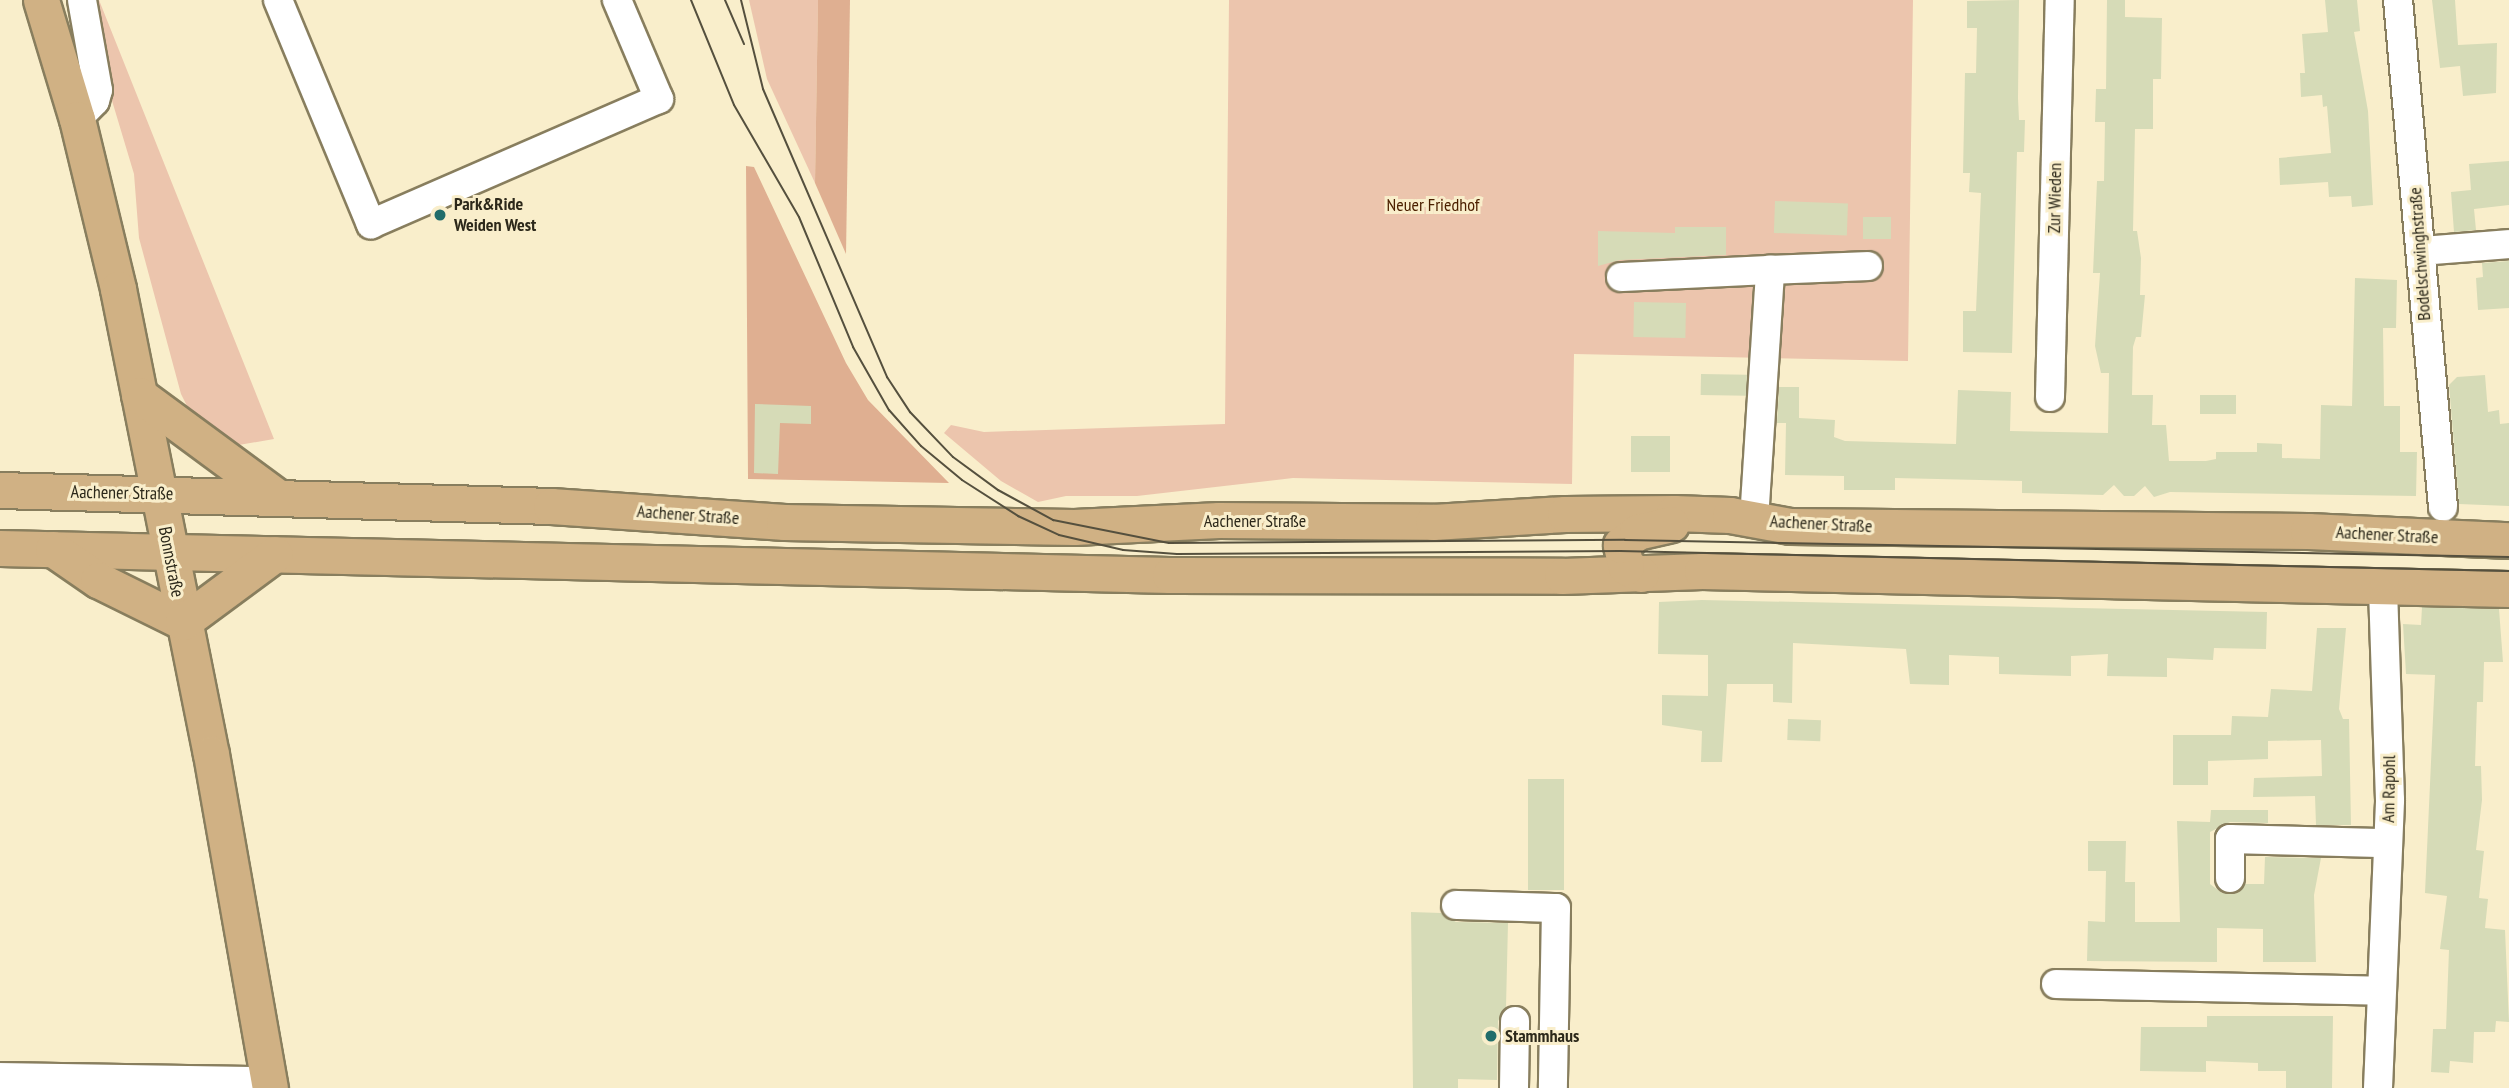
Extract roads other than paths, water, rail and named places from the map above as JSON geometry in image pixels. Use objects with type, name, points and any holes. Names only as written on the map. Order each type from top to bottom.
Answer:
[{"type":"main road","name":"Bonnstraße","points":[[41,0],[77,119],[139,395],[270,1084]]},
{"type":"main road","points":[[139,395],[276,496]]},
{"type":"main road","name":"Aachener Straße","points":[[0,490],[276,496],[784,522],[1074,527],[1219,520],[1433,522],[1580,513],[1701,514],[1790,526],[2353,533],[2442,522],[2509,540]]},
{"type":"main road","points":[[1641,574],[1623,560],[1625,540],[1701,514]]},
{"type":"main road","points":[[2382,587],[2393,561],[2442,522]]},
{"type":"main road","points":[[2353,533],[2376,562],[2382,587]]},
{"type":"main road","points":[[0,548],[1170,575],[1998,575],[2509,589]]},
{"type":"main road","points":[[53,549],[123,595],[183,622],[275,554]]},
{"type":"street","points":[[77,119],[95,100],[98,90],[82,0]]},
{"type":"street","points":[[278,0],[371,224],[659,99],[617,0]]},
{"type":"street","name":"Zur Wieden","points":[[2050,397],[2060,0]]},
{"type":"street","name":"Bodelschwinghstraße","points":[[2399,0],[2442,522]]},
{"type":"street","points":[[2421,251],[2509,244]]},
{"type":"street","points":[[1621,277],[1868,266]]},
{"type":"street","points":[[1754,520],[1770,270]]},
{"type":"street","name":"Am Rapohl","points":[[2378,1088],[2379,991],[2388,843],[2389,727],[2382,587]]},
{"type":"street","points":[[2230,878],[2230,839],[2388,843]]},
{"type":"street","points":[[1456,905],[1556,908],[1553,1088]]},
{"type":"street","points":[[2056,984],[2379,991]]},
{"type":"street","points":[[1514,1088],[1515,1021]]},
{"type":"street","points":[[0,1077],[270,1084]]},
{"type":"tram line","points":[[691,0],[734,105],[799,217],[853,347],[889,410],[921,446],[962,480],[1018,516],[1059,535],[1123,550],[1177,554],[1620,551],[2509,571]]},
{"type":"tram line","points":[[725,0],[744,44]]},
{"type":"tram line","points":[[741,0],[763,89],[887,377],[910,412],[953,457],[998,490],[1053,520],[1169,543],[1625,540],[2509,557]]},
{"type":"place","name":"Park&Ride Weiden West","points":[[440,215]]},
{"type":"place","name":"Stammhaus","points":[[1491,1036]]},
{"type":"park label","name":"Neuer Friedhof","points":[[1433,205]]}]
